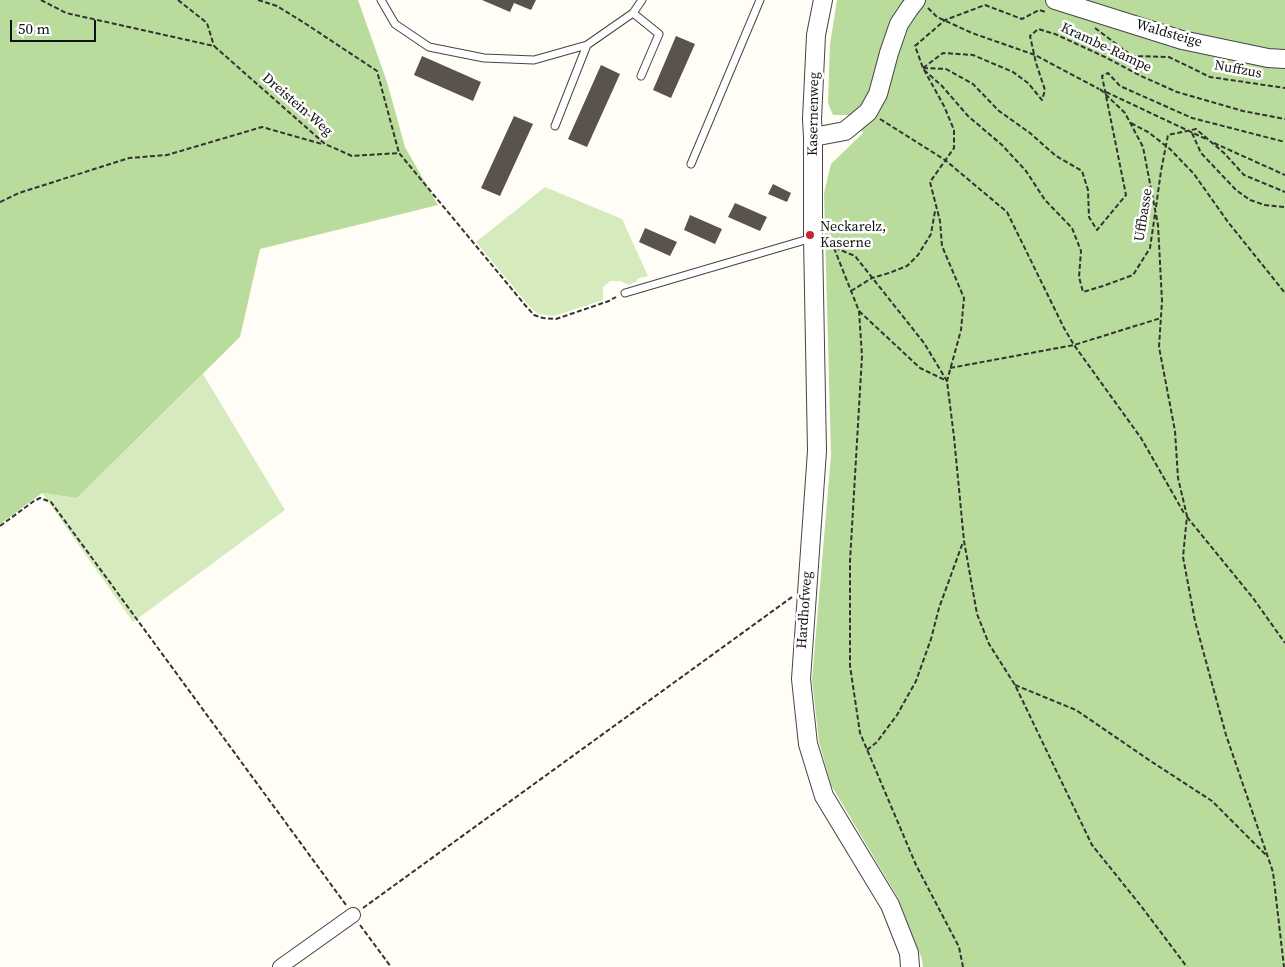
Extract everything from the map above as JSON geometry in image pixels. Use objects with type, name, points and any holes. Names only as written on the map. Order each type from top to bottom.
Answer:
[{"type":"street","name":"Kasernenweg","points":[[813,234],[812,119],[816,35],[824,0]]},
{"type":"street","points":[[813,137],[845,130],[868,112],[878,94],[889,52],[899,24],[916,0]]},
{"type":"street","name":"Waldsteige","points":[[1051,6],[1182,40],[1285,60]]},
{"type":"street","name":"Hardhofweg","points":[[813,234],[817,451],[801,679],[808,744],[824,796],[890,905],[909,953],[910,967]]},
{"type":"street","points":[[280,967],[353,915]]},
{"type":"lane","points":[[381,0],[395,24],[429,47],[484,58],[534,60],[587,45],[633,13],[642,0]]},
{"type":"lane","points":[[691,164],[760,0]]},
{"type":"lane","points":[[633,13],[659,34],[642,76]]},
{"type":"lane","points":[[555,126],[587,45]]},
{"type":"lane","points":[[625,292],[813,234]]},
{"type":"path","name":"Dreistein-Weg","points":[[41,0],[66,13],[214,46],[325,144],[352,156],[400,153]]},
{"type":"path","points":[[178,0],[208,23],[214,46]]},
{"type":"path","points":[[258,0],[276,6],[377,71],[400,153],[534,314],[542,318],[556,319],[609,301],[625,292]]},
{"type":"path","points":[[1051,6],[1038,10],[1022,19],[986,5],[945,20],[915,46],[923,68],[944,106],[954,130],[954,148],[930,182],[940,221],[942,246],[964,298],[961,330],[947,381],[964,541],[977,614],[989,644],[1015,686],[1092,845],[1187,967]]},
{"type":"path","points":[[937,17],[972,33],[1034,55],[1100,89],[1125,112],[1143,146],[1158,225],[1162,301],[1159,347],[1175,431],[1178,478],[1186,516],[1184,557],[1195,621],[1226,735],[1273,872],[1284,967]]},
{"type":"path","name":"Nuffzus","points":[[1095,28],[1132,56],[1169,57],[1210,77],[1285,88]]},
{"type":"path","name":"Krambe-Rampe","points":[[923,68],[943,54],[973,55],[1013,72],[1028,83],[1042,100],[1044,90],[1030,36],[1038,29],[1055,34],[1105,56],[1140,76],[1177,92],[1243,111],[1285,119]]},
{"type":"path","points":[[923,68],[946,69],[973,84],[999,111],[1030,133],[1056,156],[1082,171],[1088,190],[1089,217],[1097,230],[1126,195],[1102,76],[1108,72],[1120,86],[1192,118],[1285,142]]},
{"type":"path","name":"Uffbasse","points":[[923,68],[942,86],[968,116],[1002,146],[1026,171],[1045,200],[1072,228],[1081,251],[1080,277],[1082,292],[1133,274],[1150,248],[1166,146]]},
{"type":"path","points":[[1105,93],[1285,175]]},
{"type":"path","points":[[868,112],[944,160],[1008,212],[1074,345],[1141,438],[1186,516],[1252,598],[1285,643]]},
{"type":"path","points":[[1130,123],[1148,132],[1166,146],[1194,174],[1228,222],[1285,293]]},
{"type":"path","points":[[0,202],[19,193],[129,158],[167,156],[262,127],[325,144]]},
{"type":"path","points":[[1166,146],[1168,135],[1196,129],[1224,153],[1244,175],[1285,192]]},
{"type":"path","points":[[1192,133],[1201,153],[1236,190],[1250,200],[1285,207]]},
{"type":"path","points":[[852,290],[872,278],[889,274],[906,266],[918,255],[931,234],[936,208]]},
{"type":"path","points":[[947,381],[924,343],[855,256],[834,247],[859,311],[862,356],[850,561],[850,666],[860,733],[916,865],[959,946],[964,967]]},
{"type":"path","points":[[859,311],[920,368],[947,381]]},
{"type":"path","points":[[950,368],[1074,345],[1161,318]]},
{"type":"path","points":[[0,526],[40,498],[51,502],[391,967]]},
{"type":"path","points":[[867,750],[877,742],[897,715],[916,681],[931,639],[939,608],[964,541]]},
{"type":"path","points":[[353,915],[793,596],[806,596]]},
{"type":"path","points":[[1015,686],[1076,710],[1212,801],[1268,856]]},
{"type":"green space","points":[[0,0],[358,0],[387,82],[405,147],[438,205],[260,249],[240,337],[77,498],[42,493],[0,524]]},
{"type":"green space","points":[[837,0],[1285,0],[1285,967],[923,967],[922,959],[898,898],[831,785],[819,742],[812,680],[831,455],[824,193],[831,164],[863,133],[850,115],[833,115],[828,103],[830,44]]},
{"type":"green space","points":[[545,187],[622,219],[648,276],[637,279],[637,281],[629,285],[620,281],[610,281],[603,287],[603,300],[554,316],[538,314],[476,242]]},
{"type":"green space","points":[[203,374],[285,510],[133,622],[42,493],[77,498]]},
{"type":"building","points":[[482,0],[536,0],[531,10],[514,3],[510,12]]},
{"type":"building","points":[[676,36],[695,44],[671,98],[653,90]]},
{"type":"building","points":[[422,56],[481,82],[473,101],[414,75]]},
{"type":"building","points":[[601,65],[620,74],[587,147],[568,139]]},
{"type":"building","points":[[514,116],[533,124],[500,196],[481,188]]},
{"type":"building","points":[[773,184],[791,193],[787,202],[768,194]]},
{"type":"building","points":[[735,203],[767,217],[760,231],[728,217]]},
{"type":"building","points":[[690,215],[722,229],[715,244],[684,230]]},
{"type":"building","points":[[645,228],[677,242],[670,256],[639,242]]},
{"type":"place","name":"Neckarelz, Kaserne","points":[[810,235]]}]
